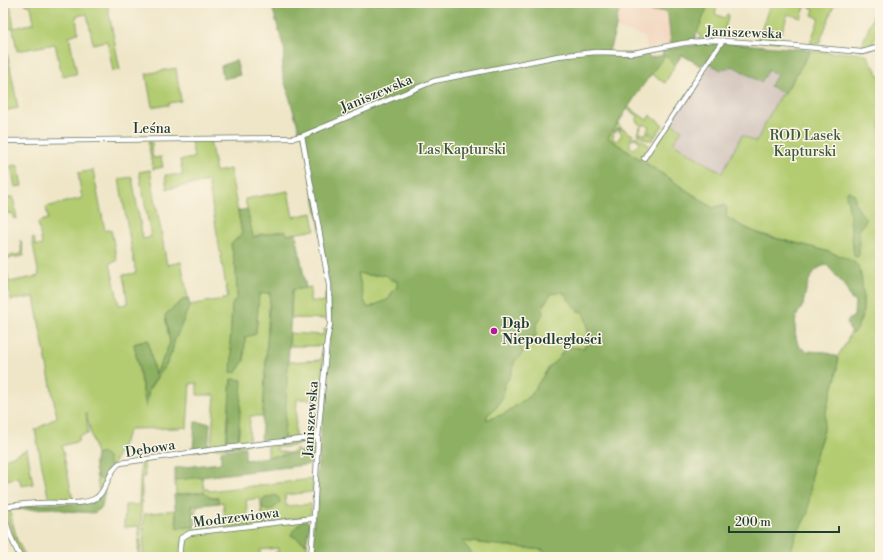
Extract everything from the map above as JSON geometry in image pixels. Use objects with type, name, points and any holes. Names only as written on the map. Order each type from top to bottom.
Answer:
[{"type":"street","name":"Janiszewska","points":[[311,557],[318,437],[327,340],[330,324],[330,294],[302,136],[425,84],[448,78],[576,54],[596,52],[633,53],[693,42],[723,40],[784,44],[855,52],[866,52],[880,47]]},
{"type":"street","points":[[644,158],[723,40]]},
{"type":"street","name":"Leśna","points":[[3,141],[105,139],[288,139],[302,136]]},
{"type":"street","name":"Dębowa","points":[[3,507],[44,502],[88,501],[101,493],[115,468],[120,463],[318,437]]},
{"type":"street","points":[[3,510],[10,535],[20,557]]},
{"type":"street","name":"Modrzewiowa","points":[[179,557],[181,538],[190,533],[314,518]]},
{"type":"shaded area","points":[[630,5],[651,11],[664,11],[668,15],[671,44],[647,49],[645,38],[616,28],[617,17],[621,9]]},
{"type":"shaded area","points":[[710,63],[733,66],[761,82],[769,70],[777,75],[770,86],[784,94],[783,96],[780,95],[756,142],[750,140],[713,208],[646,163],[670,122],[704,74]]},
{"type":"green space","points":[[3,3],[10,3],[14,28],[34,23],[31,6],[26,5],[25,3],[107,3],[120,70],[113,71],[107,41],[93,44],[87,14],[76,16],[78,33],[69,36],[77,74],[62,76],[55,44],[17,51],[13,28],[3,30]]},
{"type":"green space","name":"Las Kapturski","points":[[271,3],[709,3],[694,40],[671,44],[668,15],[664,11],[651,11],[630,5],[621,9],[617,17],[616,28],[608,54],[648,53],[649,58],[663,55],[662,50],[708,43],[729,43],[811,50],[784,94],[770,86],[777,75],[769,70],[761,82],[733,66],[721,70],[705,61],[701,66],[682,55],[675,65],[665,55],[608,138],[713,208],[725,205],[727,208],[726,217],[740,225],[765,236],[830,252],[853,261],[860,270],[863,309],[858,328],[853,334],[847,321],[854,316],[855,302],[851,299],[845,286],[827,265],[821,267],[812,275],[807,287],[802,308],[795,321],[796,339],[799,347],[807,351],[826,352],[837,357],[838,361],[836,377],[827,406],[823,433],[813,464],[808,513],[796,535],[789,557],[547,557],[543,550],[462,541],[475,557],[312,557],[315,496],[329,340],[330,287],[305,143],[302,133],[300,133],[283,76],[282,66],[285,52]],"holes":[[[358,273],[366,275],[386,275],[391,280],[397,281],[397,288],[393,291],[389,299],[368,308],[364,301]],[[563,292],[578,311],[583,312],[587,323],[589,338],[584,348],[566,347],[558,359],[549,367],[531,395],[504,414],[486,420],[488,414],[495,409],[503,397],[504,386],[511,374],[514,362],[523,353],[518,338],[536,336],[536,325],[543,314],[542,307],[551,294]]]},
{"type":"green space","points":[[709,3],[718,3],[715,14],[725,18],[727,14],[729,15],[722,37],[717,35],[707,36],[707,40],[700,38],[700,34],[696,32]]},
{"type":"green space","points":[[758,3],[835,3],[819,44],[810,44],[819,18],[812,15],[814,9],[806,5],[801,18],[788,14],[778,42],[758,40],[769,7]]},
{"type":"green space","points":[[871,3],[880,3],[880,28],[872,45],[880,43],[880,46],[860,50],[875,11]]},
{"type":"green space","points":[[3,31],[18,108],[3,111]]},
{"type":"green space","name":"ROD Lasek Kapturski","points":[[811,51],[866,54],[880,77],[880,557],[789,557],[796,535],[808,511],[813,464],[823,433],[827,406],[836,377],[837,357],[846,343],[851,331],[853,333],[859,323],[863,313],[863,291],[858,266],[852,261],[829,252],[765,235],[740,225],[726,217],[727,208],[721,205],[713,208],[646,163],[645,159],[670,122],[682,130],[673,143],[722,173],[742,135],[756,142],[780,95],[783,96]]},
{"type":"green space","points":[[665,55],[675,65],[665,83],[651,74]]},
{"type":"green space","points":[[236,60],[240,75],[223,79],[221,66]]},
{"type":"green space","points":[[176,68],[181,101],[169,103],[169,105],[152,107],[146,74]]},
{"type":"green space","points":[[628,107],[647,120],[650,115],[663,125],[655,137],[649,132],[648,133],[655,138],[653,140],[644,139],[637,133],[640,127],[639,132],[645,135],[649,127],[644,124],[642,127],[636,121],[638,116],[627,109],[618,124],[622,128],[616,129],[613,134],[614,135],[612,138],[617,141],[622,134],[617,130],[623,129],[633,135],[629,141],[631,143],[629,146],[634,149],[640,142],[635,138],[632,141],[631,140],[635,136],[649,145],[641,160],[608,138]]},
{"type":"green space","points":[[191,140],[210,140],[216,172],[230,169],[242,234],[231,244],[236,270],[237,297],[232,305],[230,346],[239,369],[240,364],[244,361],[245,337],[256,334],[259,294],[270,293],[263,416],[250,416],[249,444],[238,446],[241,380],[231,379],[226,448],[214,448],[211,446],[215,395],[197,395],[197,383],[190,384],[187,428],[130,429],[99,491],[96,474],[100,480],[103,453],[96,455],[86,413],[88,434],[79,436],[79,441],[62,446],[73,500],[49,501],[35,430],[57,417],[34,297],[11,300],[3,259],[3,239],[6,256],[22,254],[20,240],[24,256],[5,259],[9,282],[39,276],[32,239],[34,238],[36,246],[42,245],[38,222],[48,219],[46,207],[82,198],[78,173],[93,170],[105,231],[111,229],[117,261],[110,263],[119,305],[128,304],[123,275],[136,273],[119,179],[132,177],[143,239],[151,237],[139,172],[150,170],[167,265],[181,262],[188,298],[184,299],[165,315],[170,343],[155,376],[148,340],[134,344],[146,406],[149,389],[167,363],[172,352],[174,342],[190,305],[228,298],[208,181],[167,189],[165,175],[183,175],[180,160],[194,158]]},
{"type":"green space","points":[[148,142],[152,142],[151,147],[153,158],[161,157],[163,167],[153,169]]},
{"type":"green space","points":[[18,165],[22,186],[15,187],[11,166]]},
{"type":"green space","points":[[288,191],[293,217],[312,213],[315,230],[287,235],[262,234],[253,237],[245,199]]},
{"type":"green space","points":[[849,191],[854,194],[857,207],[865,218],[865,222],[859,231],[859,256],[857,257],[854,256],[848,202],[846,197],[847,192]]},
{"type":"green space","points":[[13,197],[17,219],[13,218],[12,213],[3,214],[3,199]]},
{"type":"green space","points":[[247,209],[253,237],[275,232],[286,231],[287,235],[296,233],[306,288],[292,290],[284,440],[261,443],[270,293],[259,294],[256,334],[245,337],[244,361],[236,372],[231,373],[232,353],[230,346],[232,305],[237,297],[236,270],[231,244],[242,234],[238,211]]},
{"type":"green space","points":[[358,272],[366,275],[386,275],[391,280],[398,281],[397,288],[393,291],[389,299],[368,308],[364,301]]},
{"type":"green space","points":[[311,287],[310,301],[325,302],[325,293],[328,293],[329,319],[291,318],[292,290]]},
{"type":"green space","points":[[563,292],[578,311],[583,312],[587,323],[589,338],[584,348],[566,347],[558,359],[549,367],[531,395],[504,414],[486,420],[488,414],[495,409],[503,397],[504,386],[511,374],[514,362],[523,353],[518,338],[540,321],[542,307],[551,293]]},
{"type":"green space","points":[[188,298],[190,305],[174,342],[172,352],[167,363],[149,389],[146,407],[134,344],[148,340],[155,376],[170,343],[165,315],[184,299]]},
{"type":"green space","points":[[324,329],[328,330],[324,346],[289,346],[289,333],[323,335]]},
{"type":"green space","points":[[322,350],[324,350],[321,400],[297,399],[295,438],[284,440],[287,362],[321,360]]},
{"type":"green space","points":[[231,379],[242,380],[238,446],[226,448]]},
{"type":"green space","points":[[195,422],[210,423],[208,450],[193,451]]},
{"type":"green space","points":[[306,441],[293,446],[276,448],[277,451],[291,453],[297,449],[298,452],[312,450],[311,444],[315,444],[315,451],[268,457],[268,446]]},
{"type":"green space","points":[[245,447],[245,460],[315,451],[314,464],[175,480],[175,468],[221,463],[221,451]]},
{"type":"green space","points":[[27,449],[33,484],[21,486],[19,477],[3,481],[3,460]]},
{"type":"green space","points":[[103,453],[108,458],[110,466],[100,480],[95,468],[95,462],[96,455]]},
{"type":"green space","points":[[141,462],[144,462],[145,477],[141,477],[140,557],[138,557],[139,526],[124,527],[125,505],[139,505]]},
{"type":"green space","points":[[202,477],[204,489],[208,489],[209,491],[313,479],[312,492],[285,495],[286,506],[311,504],[310,517],[263,522],[260,498],[246,500],[249,524],[226,527],[223,502],[219,503],[217,498],[208,497],[205,492],[176,495],[175,480]]},
{"type":"green space","points":[[105,490],[102,506],[94,513],[66,511],[54,508],[10,510],[9,507],[43,504],[89,503],[94,502]]},
{"type":"green space","points":[[205,492],[209,497],[218,498],[219,503],[192,506],[194,527],[177,528],[174,495]]},
{"type":"green space","points":[[275,495],[279,498],[280,503],[269,511],[262,508],[263,499]]},
{"type":"green space","points":[[199,505],[195,516],[199,527],[212,526],[213,528],[307,520],[291,535],[306,544],[307,542],[307,557],[275,557],[274,553],[278,552],[278,548],[260,550],[261,557],[143,557],[144,514],[175,510],[177,528],[194,527],[192,506]]},
{"type":"green space","points":[[9,507],[17,540],[26,557],[22,557],[13,537],[5,510]]},
{"type":"green space","points":[[307,520],[310,523],[306,544],[291,535],[297,526]]},
{"type":"green space","points":[[461,541],[543,550],[548,557],[475,557]]},
{"type":"place","name":"Dąb Niepodległości","points":[[494,331]]}]
